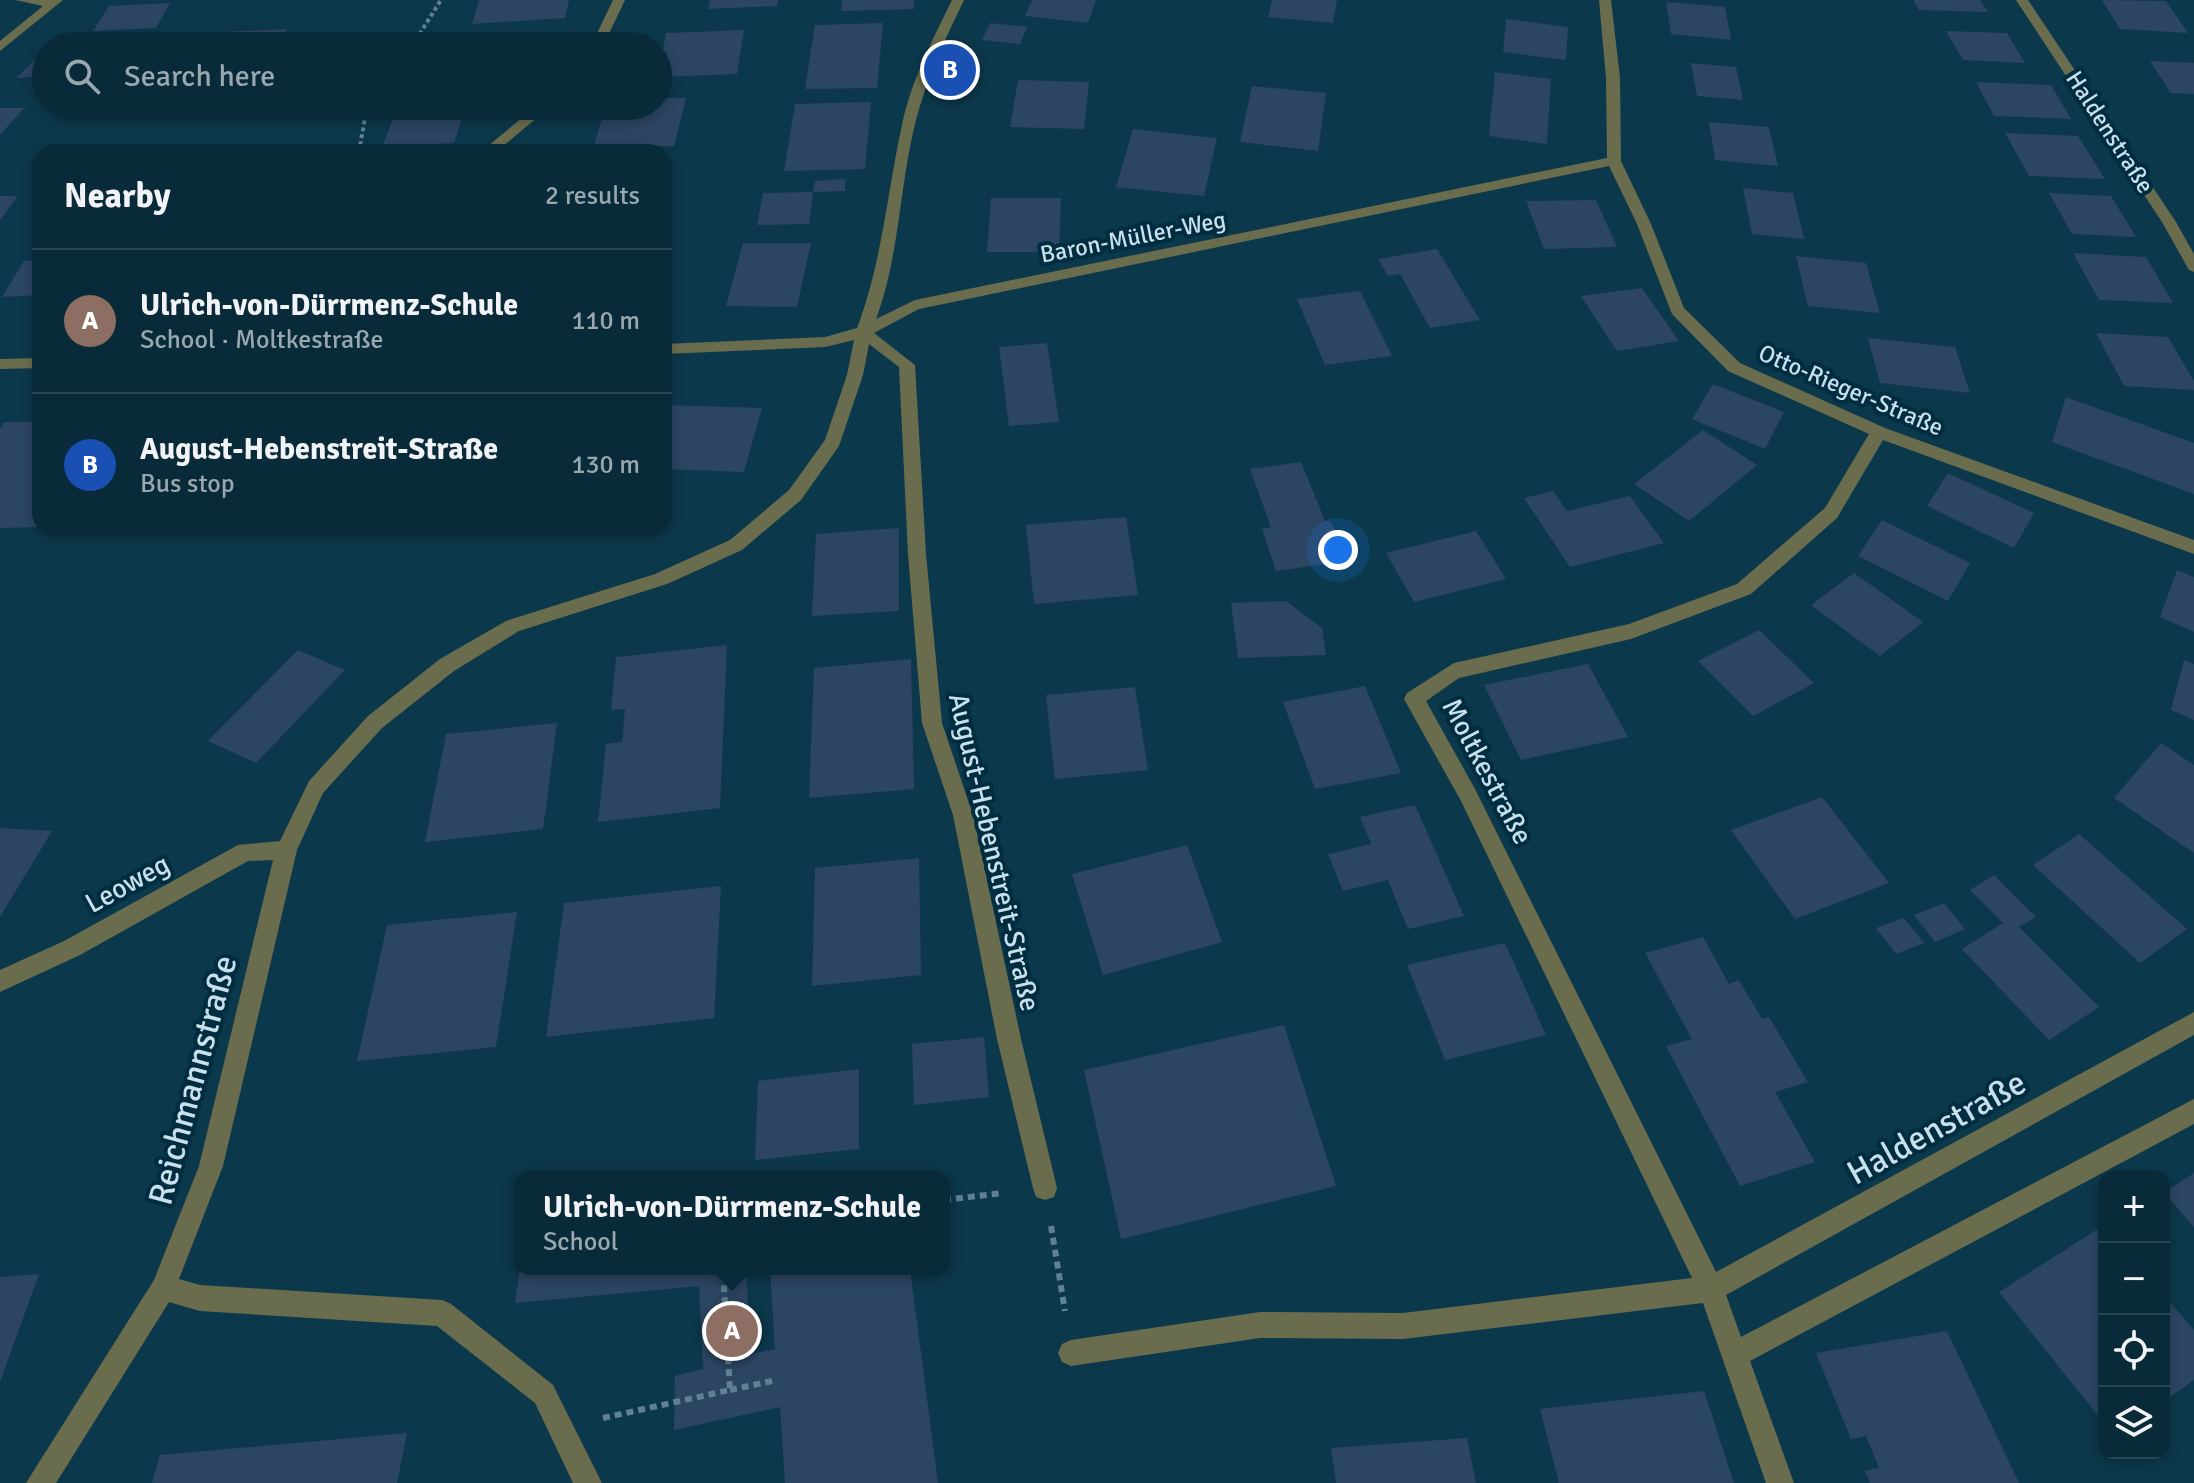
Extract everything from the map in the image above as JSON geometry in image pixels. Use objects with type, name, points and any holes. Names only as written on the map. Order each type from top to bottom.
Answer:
[{"type":"street","points":[[21,0],[55,2]]},
{"type":"street","points":[[604,32],[619,0]]},
{"type":"street","points":[[286,850],[316,787],[375,722],[447,665],[513,626],[661,579],[736,545],[795,495],[833,442],[855,375],[863,332],[879,290],[909,122],[926,67],[958,0]]},
{"type":"street","name":"Otto-Rieger-Straße","points":[[1605,0],[1613,78],[1614,161],[1644,224],[1677,310],[1734,367],[1879,432],[2194,547]]},
{"type":"street","name":"Haldenstraße","points":[[2022,0],[2161,209],[2194,267]]},
{"type":"street","points":[[0,47],[55,2]]},
{"type":"street","points":[[498,144],[527,120]]},
{"type":"street","name":"Baron-Müller-Weg","points":[[672,349],[825,342],[863,332],[915,305],[1614,161]]},
{"type":"street","name":"August-Hebenstreit-Straße","points":[[863,332],[907,365],[917,554],[932,723],[963,815],[1009,1039],[1045,1188]]},
{"type":"street","points":[[0,364],[32,363]]},
{"type":"street","name":"Moltkestraße","points":[[1780,1483],[1711,1289],[1468,795],[1414,699],[1454,671],[1631,631],[1744,589],[1831,513],[1879,432]]},
{"type":"street","name":"Leoweg","points":[[0,981],[72,948],[245,852],[286,850]]},
{"type":"street","name":"Reichmannstraße","points":[[40,1483],[163,1288],[211,1166],[286,850]]},
{"type":"street","name":"Haldenstraße","points":[[1711,1289],[2194,1023]]},
{"type":"street","points":[[1735,1355],[2194,1111]]},
{"type":"street","points":[[163,1288],[200,1298],[442,1313],[544,1394],[588,1483]]},
{"type":"street","points":[[1071,1353],[1260,1325],[1403,1326],[1711,1289]]},
{"type":"path","points":[[421,32],[441,0]]},
{"type":"path","points":[[360,144],[365,120]]},
{"type":"path","points":[[950,1199],[1045,1188],[1071,1353]]},
{"type":"path","points":[[723,1275],[730,1390]]},
{"type":"path","points":[[561,1427],[777,1380]]},
{"type":"building","points":[[479,0],[569,0],[565,18],[472,24]]},
{"type":"building","points":[[710,0],[778,0],[777,6],[708,9]]},
{"type":"building","points":[[842,0],[914,0],[914,9],[841,11]]},
{"type":"building","points":[[1032,0],[1096,0],[1088,23],[1025,16]]},
{"type":"building","points":[[1272,0],[1337,0],[1333,23],[1268,17]]},
{"type":"building","points":[[1913,0],[1980,0],[1988,12],[1919,10]]},
{"type":"building","points":[[2102,0],[2166,1],[2188,33],[2120,29]]},
{"type":"building","points":[[1666,2],[1725,7],[1731,40],[1671,34]]},
{"type":"building","points":[[170,3],[156,28],[93,31],[109,6]]},
{"type":"building","points":[[1506,19],[1568,27],[1566,60],[1503,52]]},
{"type":"building","points":[[883,23],[877,88],[805,89],[815,25]]},
{"type":"building","points":[[990,23],[1027,27],[1020,44],[982,40]]},
{"type":"building","points":[[287,29],[286,32],[220,32]]},
{"type":"building","points":[[744,30],[737,74],[672,76],[672,33]]},
{"type":"building","points":[[1946,31],[2007,33],[2025,63],[1963,60]]},
{"type":"building","points":[[2150,61],[2194,63],[2194,94],[2171,93]]},
{"type":"building","points":[[32,63],[32,77],[16,78]]},
{"type":"building","points":[[1691,63],[1736,67],[1743,100],[1697,96]]},
{"type":"building","points":[[1495,72],[1551,79],[1547,144],[1489,136]]},
{"type":"building","points":[[1018,80],[1089,82],[1084,129],[1010,127]]},
{"type":"building","points":[[1976,82],[2051,85],[2071,119],[1994,116]]},
{"type":"building","points":[[1252,86],[1326,93],[1318,151],[1240,142]]},
{"type":"building","points":[[672,98],[686,98],[674,146],[594,144],[602,120],[672,120]]},
{"type":"building","points":[[871,102],[865,169],[784,171],[795,104]]},
{"type":"building","points":[[0,108],[24,108],[0,135]]},
{"type":"building","points":[[393,120],[461,120],[454,143],[383,144]]},
{"type":"building","points":[[1709,122],[1769,127],[1778,166],[1715,160]]},
{"type":"building","points":[[1133,129],[1217,138],[1204,196],[1116,187]]},
{"type":"building","points":[[2005,133],[2078,136],[2105,179],[2029,176]]},
{"type":"building","points":[[845,179],[845,191],[813,192],[815,181]]},
{"type":"building","points":[[1743,188],[1793,193],[1804,239],[1752,234]]},
{"type":"building","points":[[813,192],[809,224],[757,225],[763,193]]},
{"type":"building","points":[[2049,193],[2111,196],[2136,237],[2072,234]]},
{"type":"building","points":[[0,196],[18,196],[0,220]]},
{"type":"building","points":[[991,198],[1061,198],[1059,252],[987,252]]},
{"type":"building","points":[[1596,200],[1617,247],[1544,249],[1526,201]]},
{"type":"building","points":[[743,243],[811,243],[797,307],[726,306]]},
{"type":"building","points":[[1437,249],[1480,320],[1430,328],[1400,274],[1388,276],[1378,259]]},
{"type":"building","points":[[2073,253],[2146,257],[2173,303],[2099,300]]},
{"type":"building","points":[[1796,256],[1866,263],[1880,313],[1808,306]]},
{"type":"building","points":[[32,260],[32,295],[2,297],[24,261]]},
{"type":"building","points":[[1642,288],[1679,341],[1617,351],[1581,296]]},
{"type":"building","points":[[1360,291],[1392,356],[1325,365],[1297,299]]},
{"type":"building","points":[[2096,333],[2168,337],[2194,381],[2194,390],[2124,386]]},
{"type":"building","points":[[1868,338],[1955,347],[1970,393],[1880,383]]},
{"type":"building","points":[[1047,343],[1059,422],[1009,426],[999,347]]},
{"type":"building","points":[[1713,384],[1784,412],[1765,449],[1692,419]]},
{"type":"building","points":[[2066,397],[2194,443],[2194,494],[2052,442]]},
{"type":"building","points":[[672,405],[762,408],[744,472],[672,469]]},
{"type":"building","points":[[4,422],[32,422],[32,527],[0,528],[0,429]]},
{"type":"building","points":[[1703,430],[1757,465],[1689,521],[1634,484]]},
{"type":"building","points":[[1301,462],[1325,521],[1331,521],[1346,561],[1276,571],[1262,529],[1271,527],[1250,469]]},
{"type":"building","points":[[1948,473],[2034,513],[2014,548],[1927,506]]},
{"type":"building","points":[[1553,491],[1567,511],[1630,496],[1664,543],[1570,567],[1524,498]]},
{"type":"building","points":[[1126,517],[1138,595],[1034,604],[1026,525]]},
{"type":"building","points":[[1882,520],[1970,563],[1948,601],[1858,556]]},
{"type":"building","points":[[899,528],[899,611],[812,616],[816,534]]},
{"type":"building","points":[[1476,531],[1506,579],[1414,602],[1386,553]]},
{"type":"building","points":[[2177,570],[2194,577],[2194,632],[2160,617]]},
{"type":"building","points":[[1854,573],[1923,622],[1880,656],[1811,605]]},
{"type":"building","points":[[1286,601],[1322,628],[1326,655],[1238,658],[1231,603]]},
{"type":"building","points":[[1759,630],[1814,683],[1753,716],[1698,661]]},
{"type":"building","points":[[727,645],[720,808],[598,822],[606,744],[622,742],[625,709],[611,710],[616,657]]},
{"type":"building","points":[[298,650],[345,670],[256,763],[208,741]]},
{"type":"building","points":[[911,659],[914,789],[809,798],[814,668]]},
{"type":"building","points":[[2184,660],[2194,664],[2194,720],[2171,710]]},
{"type":"building","points":[[1588,664],[1628,737],[1521,760],[1484,685]]},
{"type":"building","points":[[1365,686],[1401,773],[1315,789],[1283,702]]},
{"type":"building","points":[[1135,687],[1148,770],[1055,779],[1046,695]]},
{"type":"building","points":[[557,723],[543,829],[425,842],[446,734]]},
{"type":"building","points":[[2161,743],[2194,765],[2194,853],[2114,798]]},
{"type":"building","points":[[1822,797],[1889,883],[1795,919],[1731,830]]},
{"type":"building","points":[[1415,805],[1464,916],[1408,929],[1388,880],[1343,891],[1328,854],[1371,844],[1360,817]]},
{"type":"building","points":[[0,828],[52,831],[0,917]]},
{"type":"building","points":[[2079,834],[2187,929],[2140,963],[2033,865]]},
{"type":"building","points":[[1187,845],[1222,942],[1103,975],[1072,874]]},
{"type":"building","points":[[919,858],[921,975],[812,986],[815,868]]},
{"type":"building","points":[[1994,875],[2036,917],[2019,927],[2099,1007],[2049,1040],[1962,949],[2003,923],[1970,890]]},
{"type":"building","points":[[721,886],[714,1018],[546,1037],[564,903]]},
{"type":"building","points":[[1944,903],[1965,929],[1935,942],[1914,915]]},
{"type":"building","points":[[517,912],[496,1047],[357,1061],[387,925]]},
{"type":"building","points":[[1904,918],[1924,943],[1896,954],[1876,928]]},
{"type":"building","points":[[1703,937],[1729,984],[1739,980],[1762,1019],[1769,1017],[1808,1082],[1775,1092],[1815,1162],[1740,1186],[1666,1046],[1692,1039],[1645,953]]},
{"type":"building","points":[[1505,943],[1546,1035],[1445,1060],[1407,965]]},
{"type":"building","points":[[1284,1025],[1336,1186],[1121,1239],[1084,1070]]},
{"type":"building","points":[[984,1037],[989,1097],[914,1105],[912,1044]]},
{"type":"building","points":[[859,1069],[859,1149],[755,1160],[758,1081]]},
{"type":"building","points":[[2194,1173],[2194,1227],[2170,1200],[2170,1189]]},
{"type":"building","points":[[2098,1229],[2098,1416],[1999,1292]]},
{"type":"building","points":[[39,1274],[0,1382],[0,1277]]},
{"type":"building","points":[[519,1275],[746,1275],[751,1354],[775,1349],[770,1275],[911,1275],[938,1483],[785,1483],[780,1407],[674,1430],[675,1376],[703,1369],[699,1286],[515,1303]]},
{"type":"building","points":[[2170,1302],[2194,1330],[2194,1380],[2170,1397]]},
{"type":"building","points":[[1947,1331],[2019,1483],[1870,1483],[1865,1471],[1879,1468],[1866,1436],[1851,1439],[1816,1353]]},
{"type":"building","points":[[1704,1391],[1734,1483],[1559,1483],[1540,1409]]},
{"type":"building","points":[[407,1433],[397,1483],[152,1483],[160,1455]]},
{"type":"building","points":[[1467,1438],[1476,1483],[1336,1483],[1331,1448]]},
{"type":"place","name":"August-Hebenstreit-Straße","points":[[950,70]]},
{"type":"place","name":"Ulrich-von-Dürrmenz-Schule","points":[[732,1331]]}]
